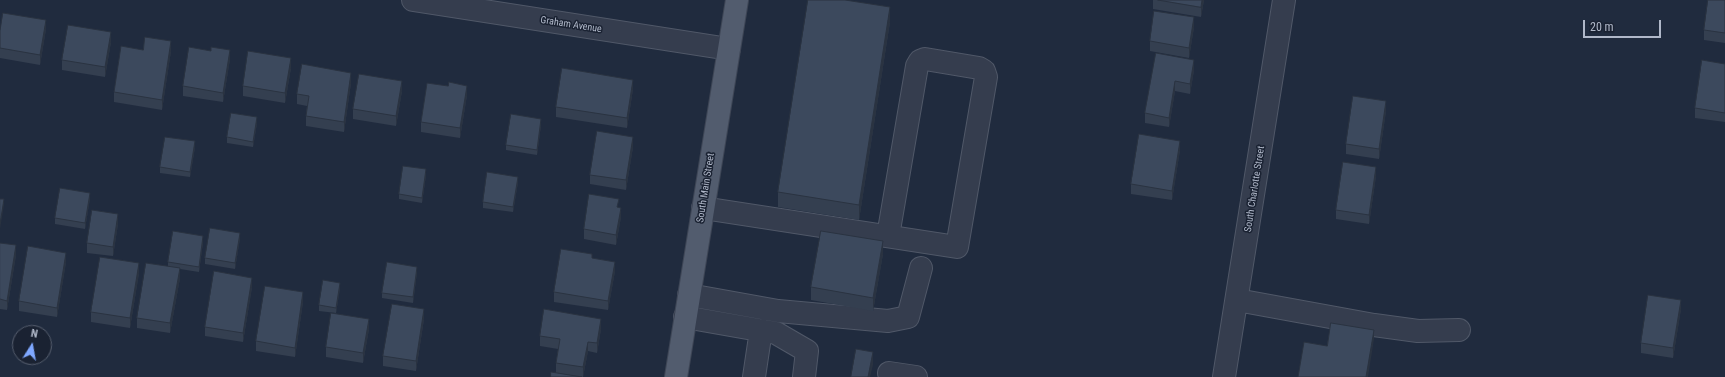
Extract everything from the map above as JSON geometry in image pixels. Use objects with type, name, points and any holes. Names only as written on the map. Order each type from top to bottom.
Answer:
[{"type":"main road","name":"South Main Street","points":[[676,377],[736,0]]},
{"type":"street","name":"Graham Avenue","points":[[413,0],[729,49]]},
{"type":"street","name":"South Charlotte Street","points":[[1224,377],[1284,0]]},
{"type":"street","points":[[703,208],[957,247],[986,77],[984,71],[979,68],[925,59],[920,61],[917,66],[888,236]]},
{"type":"street","points":[[689,295],[778,311],[888,321],[908,317],[921,268]]},
{"type":"street","points":[[1237,300],[1374,325],[1418,331],[1459,330]]},
{"type":"street","points":[[685,317],[776,333],[807,351],[804,377]]},
{"type":"street","points":[[754,377],[760,330]]},
{"type":"street","points":[[889,373],[916,377]]},
{"type":"building","points":[[808,0],[845,0],[890,7],[859,205],[778,192]]},
{"type":"building","points":[[1158,0],[1202,0],[1201,7]]},
{"type":"building","points":[[1708,0],[1725,0],[1725,33],[1704,30]]},
{"type":"building","points":[[1154,11],[1194,17],[1189,48],[1150,41]]},
{"type":"building","points":[[3,13],[46,20],[40,55],[0,48],[0,31]]},
{"type":"building","points":[[68,25],[111,32],[105,67],[62,60]]},
{"type":"building","points":[[145,37],[171,41],[162,100],[114,92],[121,46],[143,50]]},
{"type":"building","points":[[189,47],[211,51],[211,47],[230,50],[223,93],[183,86]]},
{"type":"building","points":[[248,51],[291,58],[285,93],[243,86]]},
{"type":"building","points":[[1156,53],[1194,60],[1190,84],[1175,81],[1169,118],[1145,113]]},
{"type":"building","points":[[1702,60],[1725,64],[1725,113],[1695,108]]},
{"type":"building","points":[[302,64],[351,73],[344,122],[306,116],[309,96],[297,94]]},
{"type":"building","points":[[562,68],[633,80],[627,118],[556,107]]},
{"type":"building","points":[[359,74],[402,81],[396,116],[353,109]]},
{"type":"building","points":[[449,82],[467,86],[460,128],[421,122],[427,83],[448,86]]},
{"type":"building","points":[[1353,96],[1386,101],[1379,149],[1346,144]]},
{"type":"building","points":[[231,113],[257,117],[253,142],[227,137]]},
{"type":"building","points":[[511,114],[541,119],[537,150],[506,145]]},
{"type":"building","points":[[597,131],[633,137],[626,180],[590,175]]},
{"type":"building","points":[[1139,134],[1180,141],[1172,191],[1131,184]]},
{"type":"building","points":[[165,137],[195,141],[190,172],[160,167]]},
{"type":"building","points":[[1343,162],[1376,167],[1369,215],[1336,210]]},
{"type":"building","points":[[403,166],[426,169],[422,198],[399,194]]},
{"type":"building","points":[[487,172],[518,177],[513,207],[483,202]]},
{"type":"building","points":[[60,188],[90,193],[85,223],[55,218]]},
{"type":"building","points":[[589,194],[619,199],[617,207],[621,208],[616,235],[584,229]]},
{"type":"building","points":[[0,199],[4,199],[0,224]]},
{"type":"building","points":[[92,210],[118,214],[113,247],[87,243]]},
{"type":"building","points":[[210,228],[240,233],[235,263],[205,258]]},
{"type":"building","points":[[173,231],[203,236],[199,267],[168,262]]},
{"type":"building","points":[[821,231],[883,241],[873,298],[811,287]]},
{"type":"building","points":[[0,243],[16,245],[7,301],[0,299]]},
{"type":"building","points":[[28,246],[66,253],[57,308],[19,301]]},
{"type":"building","points":[[561,249],[592,254],[592,258],[615,262],[608,301],[554,292]]},
{"type":"building","points":[[100,257],[139,263],[130,318],[91,312]]},
{"type":"building","points":[[387,262],[417,267],[413,297],[382,293]]},
{"type":"building","points":[[146,263],[180,268],[170,323],[137,318]]},
{"type":"building","points":[[214,271],[252,278],[243,333],[205,327]]},
{"type":"building","points":[[323,280],[340,283],[336,308],[319,305]]},
{"type":"building","points":[[265,286],[303,292],[295,348],[256,341]]},
{"type":"building","points":[[1648,295],[1681,300],[1673,348],[1641,343]]},
{"type":"building","points":[[392,304],[424,309],[416,361],[383,356]]},
{"type":"building","points":[[544,309],[601,319],[597,343],[588,342],[583,367],[556,363],[560,339],[540,336]]},
{"type":"building","points":[[331,313],[369,319],[363,353],[326,347]]},
{"type":"building","points":[[1331,323],[1374,330],[1366,377],[1298,377],[1304,342],[1327,346]]},
{"type":"building","points":[[856,349],[873,352],[868,377],[851,377]]},
{"type":"building","points":[[551,372],[582,377],[551,377]]}]
